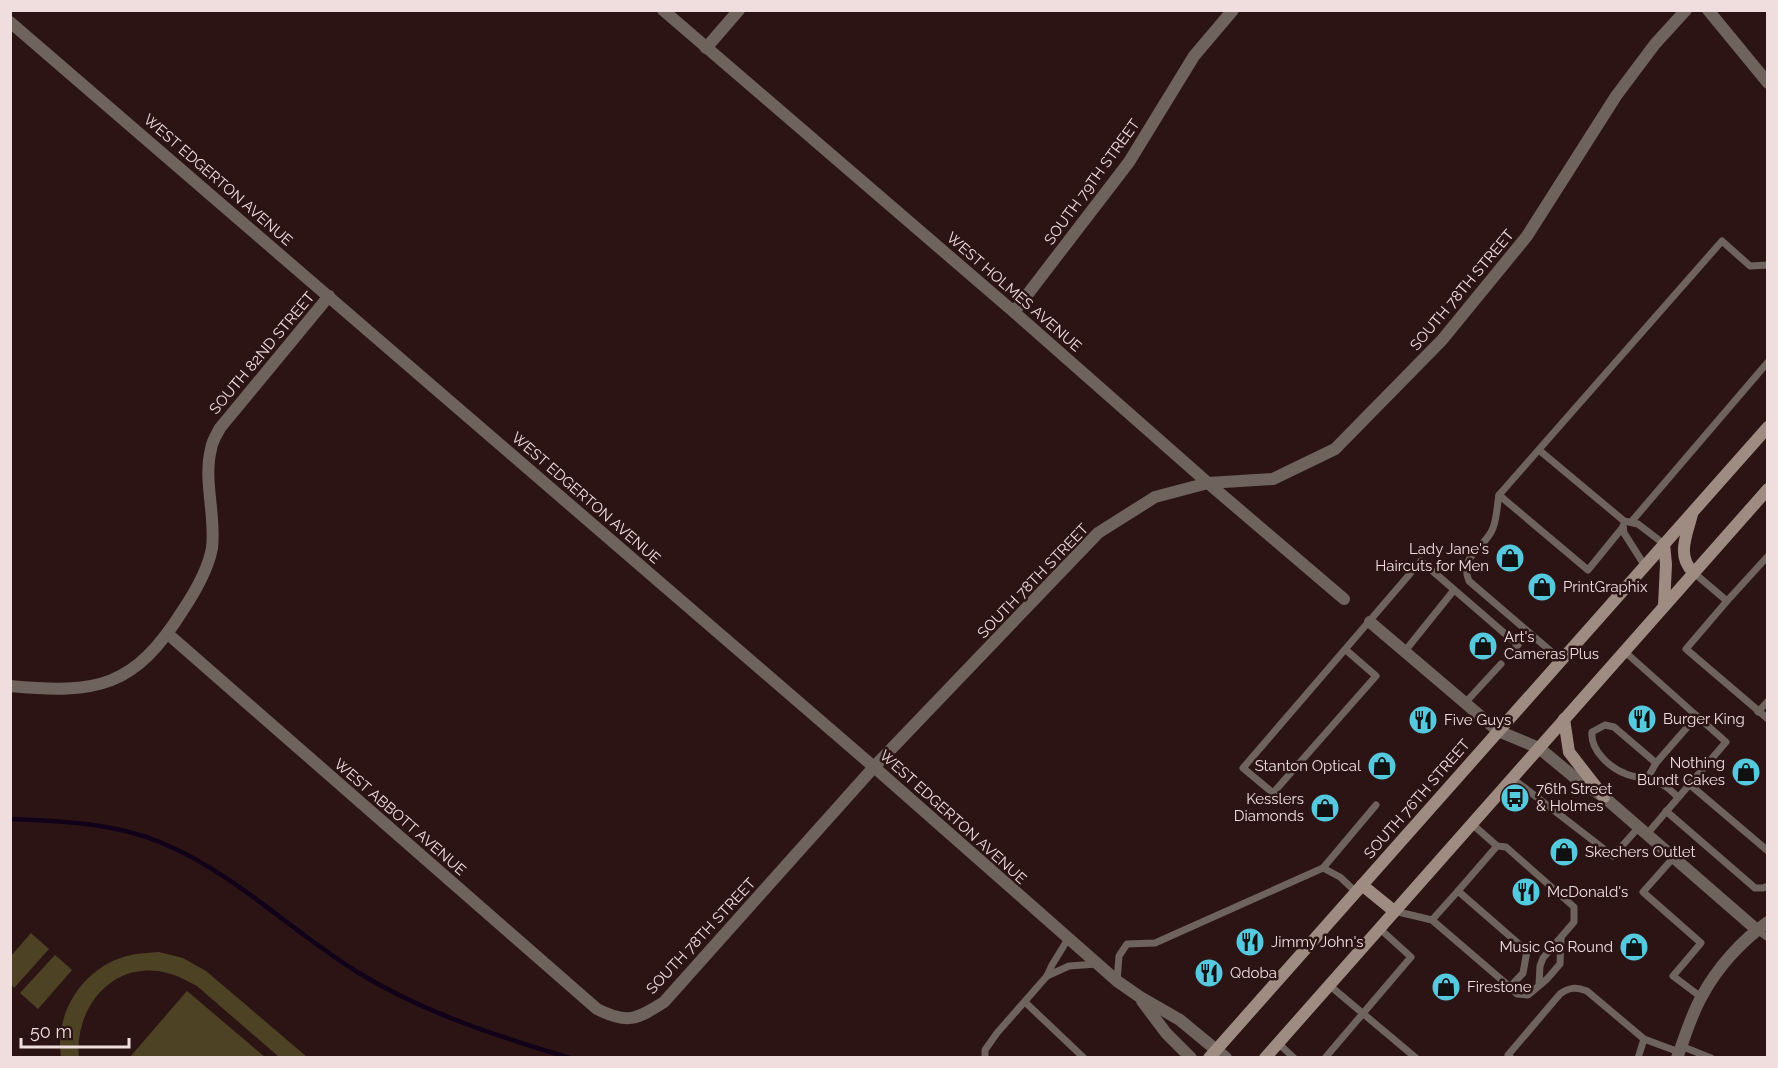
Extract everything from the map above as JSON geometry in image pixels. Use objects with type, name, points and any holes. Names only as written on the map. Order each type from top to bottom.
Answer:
[{"type":"main road","name":"SOUTH 76TH STREET","points":[[1217,1055],[1359,888],[1767,427]]},
{"type":"main road","points":[[1265,1058],[1767,489]]},
{"type":"main road","points":[[1693,512],[1684,557],[1686,565],[1694,572]]},
{"type":"main road","points":[[1664,544],[1666,564],[1664,606]]},
{"type":"main road","points":[[1564,719],[1569,752],[1604,797]]},
{"type":"main road","points":[[1359,888],[1394,911]]},
{"type":"street","name":"WEST HOLMES AVENUE","points":[[663,10],[1344,599]]},
{"type":"street","points":[[706,48],[739,10]]},
{"type":"street","name":"SOUTH 79TH STREET","points":[[1014,312],[1129,162],[1194,56],[1233,10]]},
{"type":"street","name":"SOUTH 78TH STREET","points":[[616,1018],[641,1017],[664,1002],[874,767],[1098,533],[1155,497],[1208,483],[1274,479],[1335,449],[1442,340],[1527,236],[1616,96],[1655,44],[1686,10]]},
{"type":"street","points":[[1709,11],[1767,83]]},
{"type":"street","name":"WEST EDGERTON AVENUE","points":[[10,22],[874,767],[1097,964],[1140,997],[1180,1020],[1217,1055]]},
{"type":"street","name":"SOUTH 82ND STREET","points":[[10,686],[49,690],[79,688],[111,682],[136,668],[168,634],[205,572],[212,549],[213,526],[208,473],[211,448],[220,428],[329,296]]},
{"type":"street","points":[[1370,622],[1498,731],[1539,748],[1579,781],[1604,797],[1674,857],[1762,926],[1741,945],[1701,997],[1679,1052]]},
{"type":"street","name":"WEST ABBOTT AVENUE","points":[[168,634],[597,1009],[616,1018]]},
{"type":"street","name":"WEST EDGERTON AVENUE","points":[[1140,997],[1166,1033],[1191,1058]]},
{"type":"lane","points":[[1561,660],[1469,581],[1465,572],[1468,559],[1493,530],[1499,495],[1722,241],[1750,266],[1767,265]]},
{"type":"lane","points":[[1499,495],[1588,570],[1626,523],[1767,362]]},
{"type":"lane","points":[[1539,450],[1626,523],[1664,544]]},
{"type":"lane","points":[[1626,523],[1645,566]]},
{"type":"lane","points":[[1767,556],[1686,649],[1767,719]]},
{"type":"lane","points":[[1346,650],[1377,676],[1273,793],[1243,768],[1421,561],[1518,645],[1513,650]]},
{"type":"lane","points":[[1694,572],[1727,601]]},
{"type":"lane","points":[[1405,651],[1454,590]]},
{"type":"lane","points":[[1512,778],[1612,856],[1666,811],[1726,742],[1624,651]]},
{"type":"lane","points":[[1465,703],[1501,664]]},
{"type":"lane","points":[[1758,712],[1767,701]]},
{"type":"lane","points":[[1647,779],[1656,763],[1697,716]]},
{"type":"lane","points":[[1656,763],[1614,728],[1605,724],[1593,732],[1591,740],[1594,749],[1616,769],[1626,774],[1661,783],[1678,797]]},
{"type":"lane","points":[[1689,784],[1767,851]]},
{"type":"lane","points":[[1117,981],[1119,956],[1127,944],[1155,943],[1323,868],[1376,805]]},
{"type":"lane","points":[[1666,811],[1755,888],[1767,886]]},
{"type":"lane","points":[[1472,824],[1497,846],[1506,847],[1574,907],[1575,922],[1543,958],[1539,984]]},
{"type":"lane","points":[[1432,920],[1497,846]]},
{"type":"lane","points":[[1674,857],[1643,892],[1701,943],[1673,976],[1701,997]]},
{"type":"lane","points":[[1323,868],[1359,888]]},
{"type":"lane","points":[[1458,891],[1527,951],[1522,973],[1510,987]]},
{"type":"lane","points":[[1394,911],[1432,920],[1517,994],[1528,995],[1560,964],[1561,938]]},
{"type":"lane","points":[[1762,926],[1767,938]]},
{"type":"lane","points":[[1325,1058],[1412,957],[1380,928]]},
{"type":"lane","points":[[985,1058],[986,1050],[997,1033],[1026,1003],[1047,976],[1068,939]]},
{"type":"lane","points":[[1047,976],[1069,966],[1097,964]]},
{"type":"lane","points":[[1329,985],[1416,1058]]},
{"type":"lane","points":[[1508,1057],[1560,994],[1567,989],[1577,987],[1587,991],[1644,1039],[1679,1052],[1711,1058]]},
{"type":"lane","points":[[1026,1003],[1084,1058]]},
{"type":"lane","points":[[1638,1058],[1644,1039]]},
{"type":"lane","points":[[1278,1043],[1293,1058]]},
{"type":"shaded area","points":[[31,933],[49,949],[14,988],[11,984],[11,956]]},
{"type":"shaded area","points":[[159,952],[183,958],[206,971],[307,1057],[279,1057],[197,986],[171,974],[148,971],[130,973],[115,980],[101,991],[83,1021],[79,1038],[79,1057],[61,1057],[60,1040],[68,1007],[76,992],[87,980],[114,960],[134,954]]},
{"type":"shaded area","points":[[55,955],[72,970],[38,1009],[20,993]]},
{"type":"shaded area","points":[[187,991],[265,1057],[130,1057]]},
{"type":"waterway","points":[[10,819],[69,822],[107,827],[162,843],[214,870],[335,957],[384,987],[461,1022],[570,1058]]},
{"type":"place","name":"Lady Jane's Haircuts for Men","points":[[1510,558]]},
{"type":"place","name":"PrintGraphix","points":[[1542,587]]},
{"type":"place","name":"Art's Cameras Plus","points":[[1483,646]]},
{"type":"place","name":"Burger King","points":[[1642,719]]},
{"type":"place","name":"Five Guys","points":[[1423,720]]},
{"type":"place","name":"Stanton Optical","points":[[1382,766]]},
{"type":"place","name":"Nothing Bundt Cakes","points":[[1746,772]]},
{"type":"place","name":"76th Street & Holmes","points":[[1515,798]]},
{"type":"place","name":"Kesslers Diamonds","points":[[1325,808]]},
{"type":"place","name":"Skechers Outlet","points":[[1564,852]]},
{"type":"place","name":"McDonald's","points":[[1526,892]]},
{"type":"place","name":"Jimmy John's","points":[[1250,942]]},
{"type":"place","name":"Music Go Round","points":[[1634,947]]},
{"type":"place","name":"Qdoba","points":[[1209,973]]},
{"type":"place","name":"Firestone","points":[[1446,987]]}]
